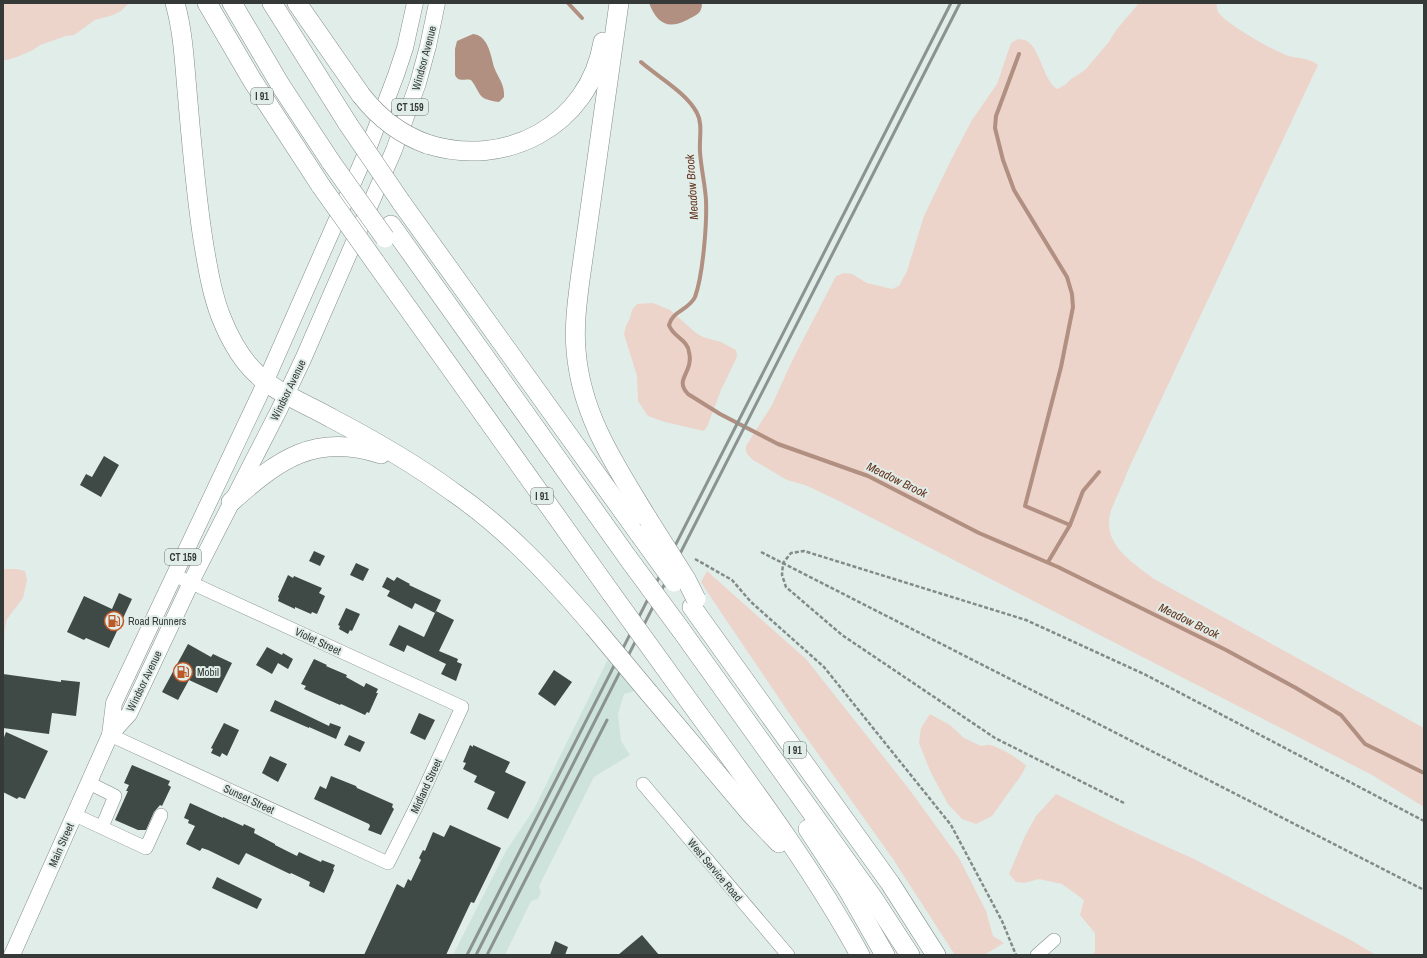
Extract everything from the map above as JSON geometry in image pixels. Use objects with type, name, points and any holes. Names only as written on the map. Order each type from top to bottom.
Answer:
[{"type":"highway","points":[[175,3],[182,41],[201,225],[213,293],[220,315],[232,340],[248,365],[265,381],[286,394],[418,468],[465,500],[511,539],[550,578],[594,627],[762,826],[808,869]]},
{"type":"highway","name":"I 91","points":[[207,3],[256,86],[321,186],[780,828],[808,869],[860,955]]},
{"type":"highway","points":[[232,3],[282,86],[334,155],[677,636],[873,898],[910,955]]},
{"type":"highway","points":[[246,3],[334,155]]},
{"type":"highway","name":"I 91","points":[[272,3],[348,124],[401,202],[644,527],[694,603],[713,636],[890,883],[936,955]]},
{"type":"highway","points":[[297,3],[361,95],[379,116],[391,126],[412,138],[427,144],[458,151],[473,152],[496,150],[528,140],[555,124],[567,113],[577,101],[594,74],[602,48],[609,3]]},
{"type":"highway","points":[[619,3],[576,308],[576,347],[581,383],[595,427],[644,527]]},
{"type":"highway","points":[[231,502],[280,463],[300,452],[320,448],[342,446],[360,448],[385,455],[418,468]]},
{"type":"highway","points":[[677,636],[817,842],[862,913],[885,955]]},
{"type":"main road","name":"Windsor Avenue","points":[[110,735],[114,704],[265,381],[370,144],[400,63],[407,40],[415,3]]},
{"type":"main road","name":"Windsor Avenue","points":[[110,735],[129,714],[190,583],[286,394],[394,150],[418,83],[429,40],[436,3]]},
{"type":"main road","points":[[212,494],[231,502]]},
{"type":"main road","points":[[157,612],[173,619]]},
{"type":"main road","name":"Main Street","points":[[12,955],[110,735]]},
{"type":"street","name":"Violet Street","points":[[174,575],[462,708]]},
{"type":"street","name":"Midland Street","points":[[388,863],[462,708]]},
{"type":"street","name":"Sunset Street","points":[[110,735],[388,863]]},
{"type":"street","points":[[89,783],[115,796],[102,827]]},
{"type":"street","name":"West Service Road","points":[[643,784],[788,955]]},
{"type":"street","points":[[74,815],[146,848],[161,815]]},
{"type":"street","points":[[1037,955],[1054,940]]},
{"type":"path","points":[[1124,803],[995,738],[842,635],[786,587],[782,574],[783,563],[791,553],[804,551],[1026,620],[1146,675],[1424,821]]},
{"type":"path","points":[[761,552],[1424,890]]},
{"type":"path","points":[[695,559],[732,580],[751,602],[824,667],[952,825],[1002,921],[1016,955]]},
{"type":"shaded area","points":[[3,3],[129,3],[121,11],[95,20],[74,35],[66,36],[40,45],[17,57],[3,61]]},
{"type":"shaded area","points":[[649,3],[702,3],[702,7],[698,14],[687,20],[680,23],[668,24],[659,20]]},
{"type":"shaded area","points":[[1139,3],[1216,3],[1218,12],[1223,17],[1250,36],[1279,52],[1290,56],[1303,58],[1318,65],[1129,468],[1112,508],[1109,520],[1110,531],[1114,541],[1127,558],[1154,579],[1424,728],[1424,807],[1372,775],[837,500],[805,485],[787,480],[753,460],[747,454],[746,446],[772,405],[792,361],[836,276],[844,273],[852,274],[867,283],[892,289],[899,286],[907,271],[924,216],[972,120],[997,84],[1011,43],[1020,39],[1027,41],[1032,45],[1048,78],[1057,89],[1085,70]]},
{"type":"shaded area","points":[[473,34],[482,38],[490,52],[504,92],[504,97],[499,102],[486,99],[480,95],[471,80],[460,80],[455,75],[455,49],[457,41]]},
{"type":"shaded area","points":[[653,303],[670,310],[696,333],[703,337],[721,342],[736,350],[736,359],[704,431],[665,422],[648,416],[638,401],[637,376],[624,334],[632,310],[637,304]]},
{"type":"shaded area","points":[[3,570],[25,571],[27,580],[23,598],[7,619],[3,647]]},
{"type":"shaded area","points":[[707,571],[806,659],[909,789],[959,858],[986,911],[993,936],[1004,943],[984,955],[955,955],[893,859],[789,713],[701,582]]},
{"type":"shaded area","points":[[608,659],[635,690],[624,694],[618,714],[621,741],[630,755],[594,777],[539,886],[541,892],[538,899],[531,901],[505,955],[453,955],[506,851],[534,809]]},
{"type":"shaded area","points":[[930,714],[950,725],[964,738],[981,746],[991,745],[1001,749],[1026,766],[992,816],[976,824],[962,819],[948,804],[931,773],[919,743],[921,728]]},
{"type":"shaded area","points":[[1056,794],[1121,826],[1194,859],[1349,939],[1376,955],[1093,955],[1095,951],[1095,933],[1080,915],[1084,900],[1062,884],[1039,879],[1024,883],[1016,882],[1009,874],[1025,836],[1036,816]]},
{"type":"building","points":[[104,456],[119,465],[101,497],[80,485],[86,474],[92,477]]},
{"type":"building","points":[[314,551],[325,556],[320,566],[309,561]]},
{"type":"building","points":[[356,563],[369,569],[363,581],[350,575]]},
{"type":"building","points":[[288,575],[293,578],[294,576],[322,588],[319,593],[325,596],[317,614],[312,612],[311,614],[295,607],[295,609],[278,601],[278,597]]},
{"type":"building","points":[[387,577],[394,581],[397,577],[410,584],[409,585],[441,600],[435,613],[415,603],[412,609],[387,596],[390,591],[382,587]]},
{"type":"building","points":[[119,593],[132,599],[109,648],[86,638],[84,640],[67,632],[84,596],[112,609]]},
{"type":"building","points":[[346,608],[360,614],[352,631],[350,630],[348,634],[339,629],[340,626],[338,625]]},
{"type":"building","points":[[436,611],[454,620],[439,651],[458,659],[457,662],[462,664],[456,681],[441,674],[446,664],[407,645],[404,652],[389,645],[399,625],[424,637]]},
{"type":"building","points":[[188,644],[211,657],[213,654],[232,663],[217,693],[189,680],[178,700],[162,692]]},
{"type":"building","points":[[267,647],[282,655],[283,653],[293,659],[288,669],[278,663],[272,674],[256,665]]},
{"type":"building","points":[[314,659],[347,675],[346,677],[364,687],[366,683],[378,689],[376,693],[378,693],[369,713],[367,712],[365,715],[304,689],[306,686],[301,684]]},
{"type":"building","points":[[554,670],[572,682],[555,706],[538,694]]},
{"type":"building","points":[[3,674],[61,682],[61,680],[80,682],[76,716],[52,713],[49,734],[3,728]]},
{"type":"building","points":[[275,700],[329,726],[330,723],[341,727],[336,739],[270,711]]},
{"type":"building","points":[[419,713],[435,720],[425,740],[410,733]]},
{"type":"building","points":[[224,723],[239,730],[227,756],[222,753],[220,757],[211,753],[213,749],[211,748]]},
{"type":"building","points":[[6,732],[48,751],[25,799],[19,797],[17,799],[3,792],[3,740]]},
{"type":"building","points":[[349,735],[365,742],[360,752],[344,745]]},
{"type":"building","points":[[470,745],[510,762],[505,772],[526,782],[508,819],[487,809],[495,792],[474,782],[477,776],[463,769],[466,763],[463,762]]},
{"type":"building","points":[[270,756],[287,764],[278,782],[262,773]]},
{"type":"building","points":[[132,765],[170,781],[168,785],[171,787],[162,806],[160,805],[154,812],[146,830],[138,830],[115,820],[128,791],[126,791],[129,785],[124,783]]},
{"type":"building","points":[[331,776],[393,804],[392,807],[394,809],[381,835],[368,830],[370,826],[369,824],[314,799],[320,786],[326,789]]},
{"type":"building","points":[[190,803],[243,826],[244,824],[255,829],[254,833],[297,856],[299,852],[321,862],[322,860],[335,865],[324,893],[309,886],[310,882],[246,853],[239,865],[208,850],[202,848],[200,851],[186,844],[195,826],[188,823],[189,820],[184,818]]},
{"type":"building","points":[[450,825],[501,848],[474,903],[471,902],[446,955],[364,955],[397,884],[404,888],[408,879],[411,881],[421,860],[419,858],[423,850],[425,851],[433,832],[444,837]]},
{"type":"building","points":[[217,877],[262,899],[257,909],[212,888]]},
{"type":"building","points":[[642,935],[659,955],[618,955]]},
{"type":"building","points":[[555,941],[568,947],[565,955],[550,955]]},
{"type":"waterway","name":"Meadow Brook","points":[[568,3],[582,18]]},
{"type":"waterway","points":[[1019,54],[996,116],[995,128],[1003,160],[1014,190],[1067,277],[1072,294],[1073,307],[1061,367],[1025,506],[1070,525],[1048,562]]},
{"type":"waterway","name":"Meadow Brook","points":[[641,62],[686,99],[697,113],[700,122],[700,152],[706,200],[706,222],[702,263],[695,297],[689,305],[673,317],[669,325],[673,332],[686,344],[690,355],[688,369],[683,380],[683,386],[688,394],[720,414],[778,444],[868,476],[979,533],[1058,567],[1226,650],[1296,688],[1341,715],[1365,744],[1424,773]]},
{"type":"waterway","points":[[1070,525],[1083,491],[1099,472]]},
{"type":"railway","points":[[467,955],[951,3]]},
{"type":"railway","points":[[476,955],[960,3]]},
{"type":"railway","points":[[487,955],[607,720]]},
{"type":"place","name":"Road Runners","points":[[114,621]]},
{"type":"place","name":"Mobil","points":[[183,672]]}]
